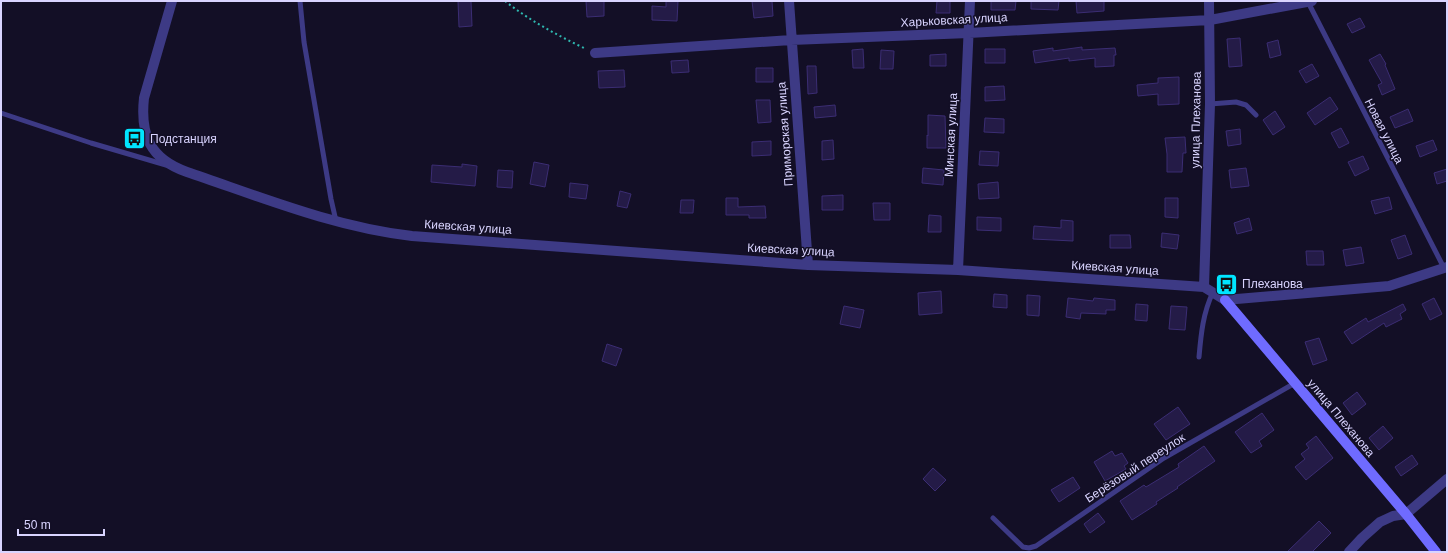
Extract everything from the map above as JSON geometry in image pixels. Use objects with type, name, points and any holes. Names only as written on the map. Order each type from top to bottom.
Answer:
[{"type":"street","name":"Киевская улица","points":[[172,1],[144,98],[144,127],[148,141],[161,158],[172,167],[337,222],[374,231],[412,236],[808,265],[958,270],[1204,287],[1225,300]]},
{"type":"street","name":"Приморская улица","points":[[789,1],[808,265]]},
{"type":"street","name":"Минская улица","points":[[958,270],[970,1]]},
{"type":"street","name":"улица Плеханова","points":[[1204,287],[1210,104],[1209,1]]},
{"type":"street","name":"Харьковская улица","points":[[595,53],[791,40],[969,33],[1210,20],[1310,2]]},
{"type":"street","points":[[1225,300],[1389,286],[1445,267]]},
{"type":"street","name":"улица Плеханова","points":[[1225,300],[1406,514],[1436,552]]},
{"type":"street","points":[[1349,552],[1380,522],[1393,516],[1406,514],[1447,478]]},
{"type":"lane","points":[[300,1],[304,42],[331,199],[337,222]]},
{"type":"lane","name":"Новая улица","points":[[1310,2],[1445,267]]},
{"type":"lane","points":[[1210,104],[1236,102],[1246,105],[1256,115]]},
{"type":"lane","points":[[1,113],[91,143],[172,167]]},
{"type":"lane","points":[[1199,357],[1203,318],[1213,292]]},
{"type":"lane","name":"Берёзовый переулок","points":[[993,518],[1023,547],[1029,548],[1036,546],[1164,458],[1295,383]]},
{"type":"path","points":[[505,1],[531,20],[554,34],[595,53]]},
{"type":"building","points":[[458,1],[471,1],[472,26],[459,27]]},
{"type":"building","points":[[586,1],[604,1],[604,16],[587,17]]},
{"type":"building","points":[[666,1],[678,1],[677,21],[652,20],[652,6],[666,7]]},
{"type":"building","points":[[752,1],[772,1],[773,16],[754,18]]},
{"type":"building","points":[[937,1],[950,1],[950,13],[936,13]]},
{"type":"building","points":[[991,1],[1016,1],[1015,10],[991,10]]},
{"type":"building","points":[[1031,1],[1059,1],[1058,10],[1031,9]]},
{"type":"building","points":[[1076,1],[1104,1],[1104,11],[1077,13]]},
{"type":"building","points":[[1360,18],[1365,27],[1352,33],[1347,24]]},
{"type":"building","points":[[1240,38],[1242,66],[1229,67],[1227,39]]},
{"type":"building","points":[[1278,40],[1281,55],[1270,58],[1267,43]]},
{"type":"building","points":[[1082,47],[1082,50],[1115,48],[1116,55],[1114,55],[1114,66],[1095,67],[1095,58],[1069,61],[1069,58],[1035,63],[1033,51],[1053,48],[1053,51]]},
{"type":"building","points":[[863,49],[864,68],[853,68],[852,50]]},
{"type":"building","points":[[985,49],[1005,49],[1005,63],[985,63]]},
{"type":"building","points":[[881,50],[894,51],[893,69],[880,69]]},
{"type":"building","points":[[946,54],[946,66],[930,66],[930,55]]},
{"type":"building","points":[[1380,54],[1386,64],[1385,65],[1395,89],[1382,95],[1378,85],[1382,83],[1369,60]]},
{"type":"building","points":[[688,60],[689,72],[672,73],[671,61]]},
{"type":"building","points":[[1312,64],[1319,76],[1306,83],[1299,71]]},
{"type":"building","points":[[807,66],[816,66],[817,93],[808,94]]},
{"type":"building","points":[[756,68],[773,68],[773,82],[756,82]]},
{"type":"building","points":[[624,70],[625,87],[599,88],[598,71]]},
{"type":"building","points":[[1179,77],[1179,104],[1158,105],[1158,94],[1138,96],[1137,85],[1158,83],[1158,78]]},
{"type":"building","points":[[1004,86],[1005,100],[985,101],[985,87]]},
{"type":"building","points":[[1330,97],[1338,109],[1315,125],[1307,113]]},
{"type":"building","points":[[756,100],[770,100],[771,122],[758,123]]},
{"type":"building","points":[[835,105],[836,116],[815,118],[814,107]]},
{"type":"building","points":[[1408,109],[1413,121],[1395,128],[1390,117]]},
{"type":"building","points":[[1275,111],[1285,127],[1273,135],[1263,120]]},
{"type":"building","points":[[928,115],[945,116],[946,148],[927,148]]},
{"type":"building","points":[[985,118],[1004,119],[1004,133],[984,132]]},
{"type":"building","points":[[1341,128],[1349,143],[1339,148],[1331,133]]},
{"type":"building","points":[[1240,129],[1241,144],[1228,146],[1226,131]]},
{"type":"building","points":[[1185,137],[1186,153],[1183,153],[1182,172],[1167,172],[1165,138]]},
{"type":"building","points":[[833,140],[834,159],[822,160],[822,141]]},
{"type":"building","points":[[1433,140],[1437,150],[1420,157],[1416,146]]},
{"type":"building","points":[[771,141],[771,155],[752,156],[752,142]]},
{"type":"building","points":[[980,151],[999,152],[998,166],[979,165]]},
{"type":"building","points":[[1363,156],[1369,169],[1355,176],[1348,162]]},
{"type":"building","points":[[534,162],[549,165],[545,187],[530,184]]},
{"type":"building","points":[[462,164],[477,166],[475,186],[431,182],[432,165],[462,167]]},
{"type":"building","points":[[923,168],[944,170],[943,185],[922,183]]},
{"type":"building","points":[[1246,168],[1249,186],[1231,188],[1229,170]]},
{"type":"building","points":[[1447,169],[1447,181],[1437,184],[1434,173]]},
{"type":"building","points":[[498,170],[513,171],[512,188],[497,187]]},
{"type":"building","points":[[998,182],[999,198],[979,199],[978,184]]},
{"type":"building","points":[[570,183],[588,185],[586,199],[569,197]]},
{"type":"building","points":[[620,191],[631,194],[627,208],[617,206]]},
{"type":"building","points":[[843,195],[843,210],[822,210],[822,196]]},
{"type":"building","points":[[1389,197],[1392,209],[1375,214],[1371,201]]},
{"type":"building","points":[[726,198],[738,198],[738,207],[765,206],[766,218],[749,218],[749,215],[726,215]]},
{"type":"building","points":[[1165,198],[1178,198],[1178,218],[1165,217]]},
{"type":"building","points":[[681,200],[694,200],[693,213],[680,213]]},
{"type":"building","points":[[873,203],[890,203],[890,220],[874,220]]},
{"type":"building","points":[[929,215],[941,216],[941,232],[928,232]]},
{"type":"building","points":[[977,217],[1001,218],[1001,231],[977,230]]},
{"type":"building","points":[[1249,218],[1252,230],[1237,234],[1234,223]]},
{"type":"building","points":[[1061,220],[1073,221],[1073,241],[1033,239],[1034,226],[1061,228]]},
{"type":"building","points":[[1162,233],[1179,235],[1177,249],[1161,247]]},
{"type":"building","points":[[1110,235],[1130,235],[1131,248],[1110,248]]},
{"type":"building","points":[[1405,235],[1412,254],[1398,259],[1391,240]]},
{"type":"building","points":[[1361,247],[1364,263],[1346,266],[1343,250]]},
{"type":"building","points":[[1306,251],[1323,251],[1324,265],[1307,265]]},
{"type":"building","points":[[941,291],[942,313],[919,315],[918,293]]},
{"type":"building","points":[[994,294],[1007,295],[1007,308],[993,307]]},
{"type":"building","points":[[1027,295],[1040,296],[1039,316],[1027,315]]},
{"type":"building","points":[[1068,298],[1093,301],[1094,298],[1115,300],[1115,310],[1106,310],[1106,314],[1081,313],[1080,319],[1066,317]]},
{"type":"building","points":[[1434,298],[1442,314],[1430,320],[1422,304]]},
{"type":"building","points":[[1136,304],[1148,305],[1147,321],[1135,320]]},
{"type":"building","points":[[1403,304],[1406,310],[1400,314],[1402,319],[1386,327],[1384,323],[1352,344],[1344,332],[1366,318],[1368,322]]},
{"type":"building","points":[[844,306],[864,310],[860,328],[840,324]]},
{"type":"building","points":[[1171,306],[1187,307],[1185,330],[1169,329]]},
{"type":"building","points":[[1319,338],[1327,360],[1313,365],[1305,342]]},
{"type":"building","points":[[607,344],[622,349],[616,366],[602,361]]},
{"type":"building","points":[[1357,392],[1366,404],[1352,415],[1343,403]]},
{"type":"building","points":[[1178,407],[1190,424],[1166,440],[1154,424]]},
{"type":"building","points":[[1262,413],[1274,430],[1259,441],[1262,446],[1251,453],[1235,432]]},
{"type":"building","points":[[1383,426],[1393,438],[1379,450],[1369,438]]},
{"type":"building","points":[[1316,436],[1333,458],[1306,480],[1295,467],[1305,459],[1301,454],[1309,448],[1306,444]]},
{"type":"building","points":[[1204,446],[1215,461],[1156,502],[1157,504],[1132,520],[1120,501],[1144,485],[1146,487],[1179,467],[1178,464]]},
{"type":"building","points":[[1112,451],[1115,456],[1122,453],[1128,463],[1124,466],[1126,469],[1105,481],[1094,462]]},
{"type":"building","points":[[1412,455],[1418,464],[1401,476],[1395,467]]},
{"type":"building","points":[[933,468],[946,480],[935,491],[923,479]]},
{"type":"building","points":[[1073,477],[1080,488],[1059,502],[1051,490]]},
{"type":"building","points":[[1098,513],[1105,522],[1090,533],[1084,524]]},
{"type":"building","points":[[1319,521],[1331,533],[1312,552],[1287,552]]},
{"type":"place","name":"Подстанция","points":[[134,139]]},
{"type":"place","name":"Плеханова","points":[[1226,284]]}]
